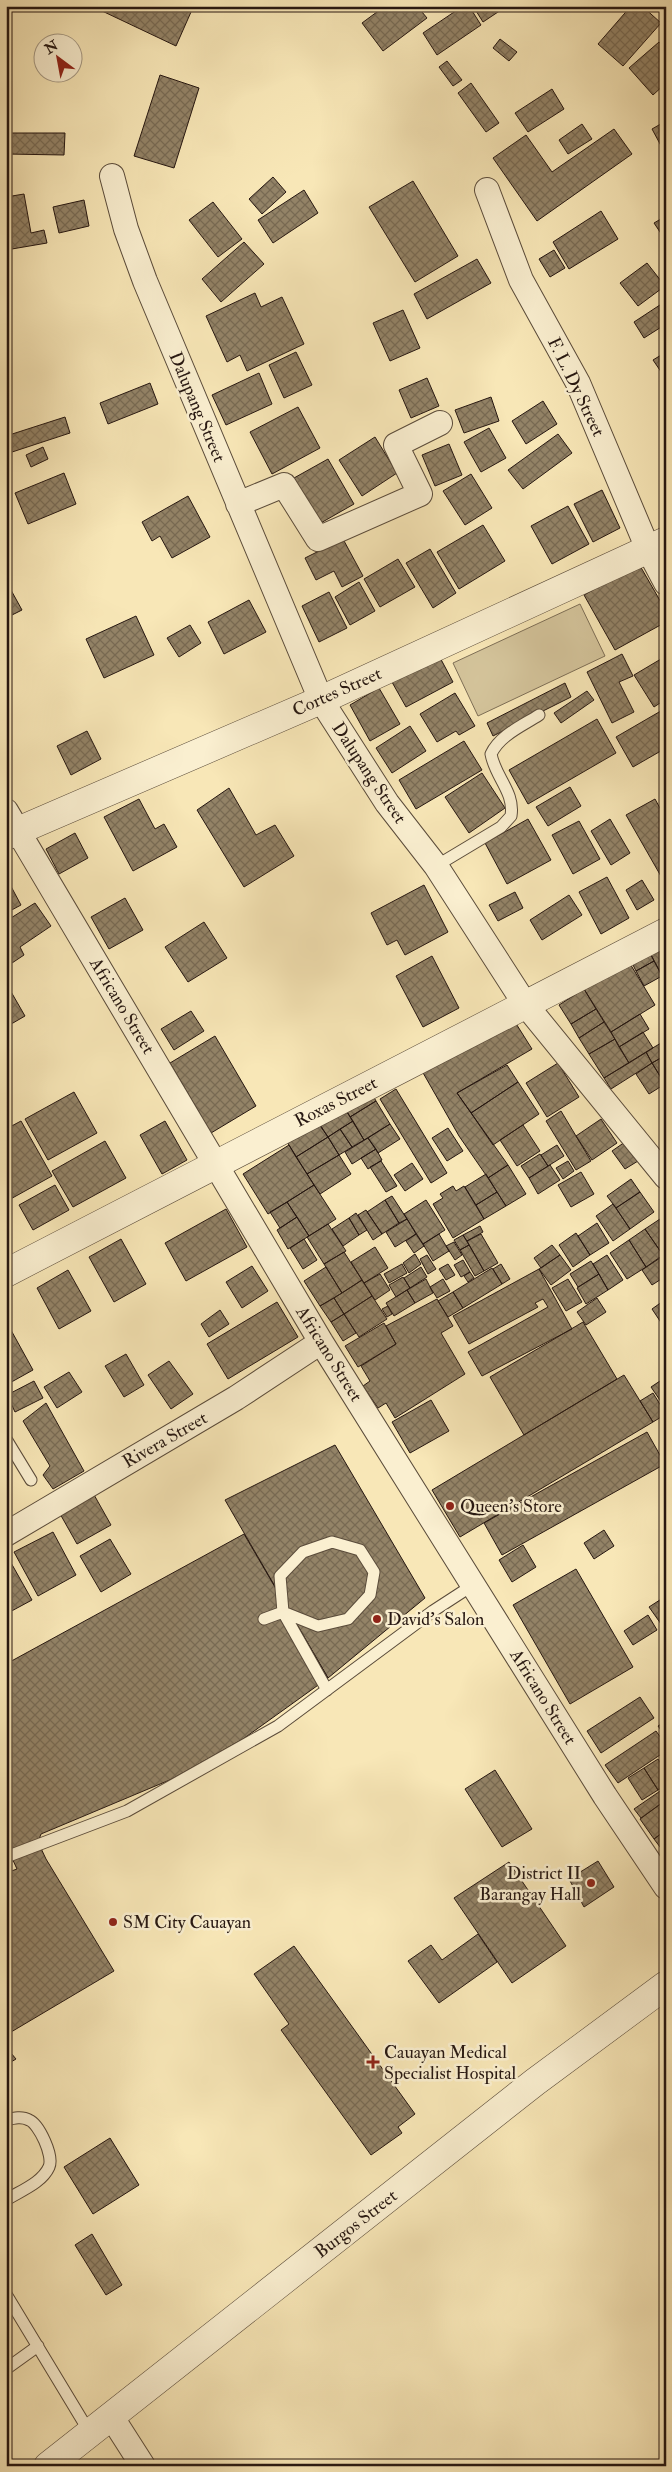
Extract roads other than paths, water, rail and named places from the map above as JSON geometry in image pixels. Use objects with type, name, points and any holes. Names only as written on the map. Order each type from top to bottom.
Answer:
[{"type":"street","name":"Dalupang Street","points":[[112,176],[126,229],[145,281],[321,700],[386,803],[436,866],[525,1004],[666,1177]]},
{"type":"street","name":"F. L. Dy Street","points":[[487,190],[521,280],[578,383],[657,545],[666,583]]},
{"type":"street","points":[[238,504],[284,485],[318,538],[420,494],[396,445],[440,423]]},
{"type":"street","name":"Cortes Street","points":[[10,826],[321,700],[657,545]]},
{"type":"street","name":"Africano Street","points":[[10,826],[321,1342],[605,1796],[666,1887]]},
{"type":"street","name":"Roxas Street","points":[[6,1273],[666,932]]},
{"type":"street","name":"Rivera Street","points":[[6,1534],[236,1398],[321,1342]]},
{"type":"street","name":"Burgos Street","points":[[48,2466],[535,2082],[666,1985]]},
{"type":"street","points":[[112,2416],[143,2466]]},
{"type":"lane","points":[[436,866],[501,827],[510,816],[511,797],[496,771],[491,754],[495,745],[508,734],[539,715]]},
{"type":"lane","points":[[6,1439],[30,1480]]},
{"type":"lane","points":[[264,1619],[283,1612],[318,1626],[348,1619],[370,1595],[374,1572],[360,1550],[332,1542],[303,1552],[280,1576],[283,1612],[327,1690]]},
{"type":"lane","points":[[6,1856],[127,1812],[278,1726],[434,1611],[473,1585]]},
{"type":"lane","points":[[6,2120],[24,2118],[32,2120],[46,2144],[50,2156],[49,2166],[41,2178],[6,2200]]},
{"type":"lane","points":[[6,2294],[90,2433]]},
{"type":"lane","points":[[6,2369],[38,2346]]},
{"type":"place","name":"Queen's Store","points":[[450,1506]]},
{"type":"place","name":"David's Salon","points":[[377,1619]]},
{"type":"place","name":"District II Barangay Hall","points":[[591,1883]]},
{"type":"place","name":"SM City Cauayan","points":[[113,1922]]},
{"type":"place","name":"Cauayan Medical Specialist Hospital","points":[[373,2062]]}]
